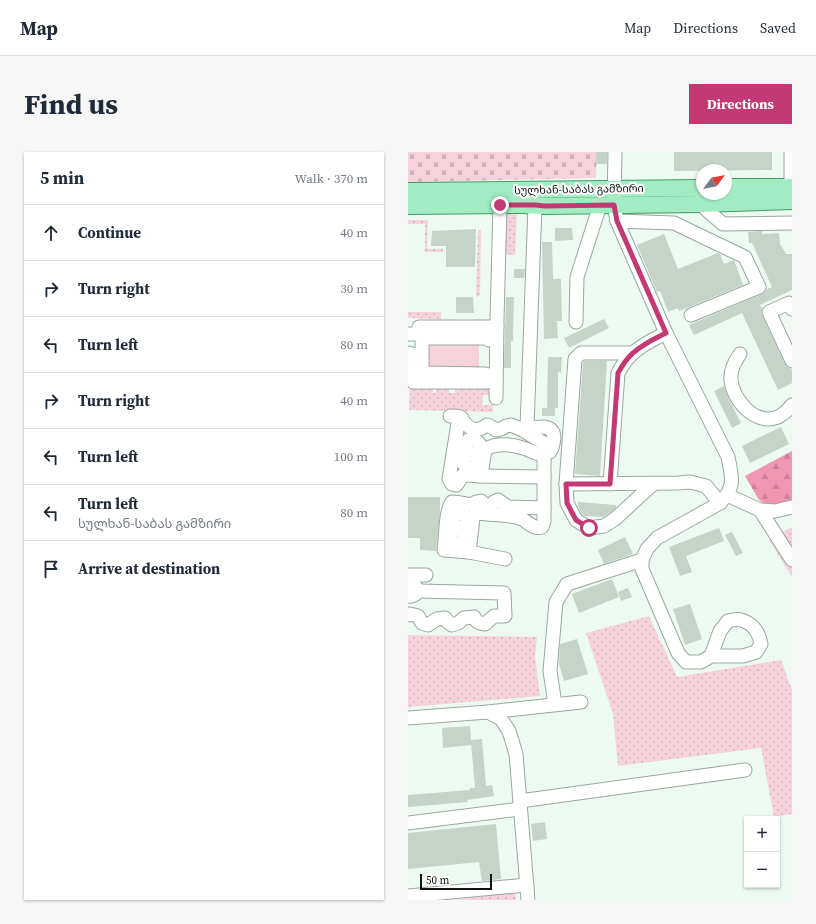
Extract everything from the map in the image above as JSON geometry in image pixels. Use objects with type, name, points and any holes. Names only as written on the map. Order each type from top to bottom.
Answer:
[{"type":"main road","points":[[732,187],[792,192]]},
{"type":"main road","name":"სულხან-საბას გამზირი","points":[[408,191],[696,188]]},
{"type":"main road","name":"სულხან-საბას გამზირი","points":[[408,206],[700,204],[792,192]]},
{"type":"street","points":[[576,322],[577,277],[614,189],[615,152]]},
{"type":"street","points":[[791,152],[792,192]]},
{"type":"street","points":[[700,204],[723,224],[792,223]]},
{"type":"street","points":[[422,338],[422,371],[432,382],[452,387],[485,383],[489,381],[490,365],[494,349],[497,324],[500,205]]},
{"type":"street","points":[[523,428],[535,205]]},
{"type":"street","points":[[607,205],[617,221],[666,333],[728,457],[733,479],[724,499],[658,538],[647,549],[642,560],[642,569],[678,653],[686,662],[701,662],[711,656]]},
{"type":"street","points":[[617,221],[674,223],[745,257],[759,287],[691,315]]},
{"type":"street","points":[[792,309],[789,303],[769,312],[792,361]]},
{"type":"street","points":[[408,322],[497,324]]},
{"type":"street","points":[[408,327],[458,324]]},
{"type":"street","points":[[610,484],[618,373],[633,353],[651,340],[666,333]]},
{"type":"street","points":[[408,334],[422,339],[486,338],[494,349],[496,398]]},
{"type":"street","points":[[633,353],[581,353],[575,359],[566,484],[567,503],[576,520],[589,528],[604,526],[615,519],[652,484]]},
{"type":"street","points":[[740,354],[735,362],[731,379],[734,393],[745,409],[760,418],[770,419],[784,414],[792,405]]},
{"type":"street","points":[[409,364],[413,382],[432,382],[486,374],[489,375],[489,377]]},
{"type":"street","points":[[505,559],[461,549],[444,550],[449,507],[452,502],[463,502],[471,510],[479,513],[514,516],[522,519],[533,527],[542,527],[544,521],[544,477],[548,451],[554,439],[552,431],[550,428],[523,428],[511,425],[496,430],[487,425],[482,429],[476,430],[470,429],[464,423],[462,418],[454,417],[449,479],[452,484],[456,485],[460,482],[461,477],[464,474],[483,470],[484,453],[489,446],[515,446],[535,453],[548,451]]},
{"type":"street","points":[[472,454],[467,455],[464,458],[463,463],[471,472],[544,477]]},
{"type":"street","points":[[566,484],[679,484],[690,482],[706,486],[724,499],[760,510],[775,511],[792,507]]},
{"type":"street","points":[[461,549],[470,540],[473,518],[471,510],[472,505],[476,502],[480,501],[485,505],[490,506],[498,500],[508,507],[544,508]]},
{"type":"street","points":[[760,510],[792,560]]},
{"type":"street","points":[[459,528],[454,529],[450,537],[461,549]]},
{"type":"street","points":[[555,704],[550,671],[556,602],[568,584],[642,560]]},
{"type":"street","points":[[408,575],[426,575]]},
{"type":"street","points":[[408,611],[418,616],[422,623],[428,625],[437,619],[445,618],[452,625],[458,624],[464,618],[474,617],[480,623],[485,624],[494,616],[505,616],[504,593],[411,591]]},
{"type":"street","points":[[408,718],[471,712],[488,712],[581,702]]},
{"type":"street","points":[[488,712],[501,719],[509,730],[516,754],[528,900]]},
{"type":"street","points":[[408,823],[745,770]]},
{"type":"street","points":[[408,896],[526,885]]},
{"type":"green space","points":[[408,152],[597,152],[596,178],[408,182]]},
{"type":"green space","points":[[502,213],[517,214],[515,255],[501,254]]},
{"type":"green space","points":[[408,220],[428,220],[427,249],[443,249],[443,252],[425,252],[425,224],[408,224]]},
{"type":"green space","points":[[478,230],[481,230],[480,296],[476,296]]},
{"type":"green space","points":[[408,312],[441,312],[441,319],[408,318]]},
{"type":"green space","points":[[423,339],[479,339],[479,367],[424,367]]},
{"type":"green space","points":[[410,385],[433,385],[433,393],[436,393],[436,385],[449,385],[449,393],[455,393],[455,385],[492,385],[493,395],[483,395],[482,405],[493,405],[493,412],[409,410]]},
{"type":"green space","points":[[792,451],[792,503],[769,506],[759,500],[745,476]]},
{"type":"green space","points":[[792,527],[792,577],[769,540]]},
{"type":"green space","points":[[649,616],[677,677],[781,660],[792,690],[792,814],[774,816],[761,748],[618,766],[613,714],[586,633]]},
{"type":"green space","points":[[408,635],[537,637],[535,656],[540,696],[408,707]]},
{"type":"green space","points":[[515,892],[516,900],[456,900]]},
{"type":"building","points":[[596,152],[607,152],[607,164],[596,164]]},
{"type":"building","points":[[674,152],[772,152],[772,170],[732,170],[732,164],[696,164],[696,171],[674,171]]},
{"type":"building","points":[[555,228],[572,228],[573,240],[555,241]]},
{"type":"building","points":[[476,229],[475,267],[446,267],[446,246],[431,246],[432,231]]},
{"type":"building","points":[[762,231],[762,234],[779,233],[780,244],[786,254],[792,254],[792,290],[760,305],[762,308],[762,315],[785,364],[792,371],[792,383],[778,390],[742,313],[694,335],[689,325],[762,294],[767,289],[772,287],[752,243],[749,243],[748,232]]},
{"type":"building","points":[[664,234],[678,269],[718,253],[720,254],[724,264],[734,260],[743,285],[679,311],[678,308],[668,312],[660,291],[657,292],[637,245]]},
{"type":"building","points":[[542,242],[552,242],[553,279],[561,279],[562,321],[557,321],[558,338],[544,339]]},
{"type":"building","points":[[514,269],[525,269],[524,278],[514,278]]},
{"type":"building","points":[[456,297],[473,297],[474,313],[456,313]]},
{"type":"building","points":[[506,297],[514,297],[511,368],[504,368]]},
{"type":"building","points":[[604,319],[609,328],[569,348],[564,338]]},
{"type":"building","points":[[548,357],[562,357],[561,373],[558,372],[558,408],[555,408],[555,416],[542,416],[542,408],[547,408]]},
{"type":"building","points":[[584,361],[607,361],[600,476],[575,474]]},
{"type":"building","points":[[724,386],[741,423],[732,428],[714,391]]},
{"type":"building","points":[[781,427],[789,444],[750,463],[742,446]]},
{"type":"building","points":[[408,497],[440,497],[436,551],[420,550],[420,538],[408,538]]},
{"type":"building","points":[[578,502],[616,505],[616,508],[603,517],[585,516],[582,514],[578,506]]},
{"type":"building","points":[[719,528],[724,541],[686,556],[692,572],[680,576],[669,547]]},
{"type":"building","points":[[732,532],[743,553],[736,556],[725,535]]},
{"type":"building","points":[[625,537],[633,554],[604,564],[598,550]]},
{"type":"building","points":[[612,579],[619,597],[579,613],[572,594]]},
{"type":"building","points":[[628,588],[632,597],[621,601],[618,592]]},
{"type":"building","points":[[690,604],[702,639],[685,645],[673,609]]},
{"type":"building","points":[[577,639],[588,674],[564,681],[559,664],[560,644]]},
{"type":"building","points":[[470,726],[471,740],[482,739],[486,786],[492,785],[494,796],[467,800],[468,802],[408,807],[408,795],[470,790],[470,788],[475,788],[471,743],[471,745],[443,748],[442,728]]},
{"type":"building","points":[[545,822],[547,839],[533,841],[531,824]]},
{"type":"building","points":[[496,824],[501,879],[482,881],[479,862],[408,869],[408,833]]},
{"type":"route","points":[[500,205],[614,205],[617,221],[666,333],[651,340],[633,353],[618,373],[610,484],[566,484],[567,503],[576,520],[589,528]]}]
